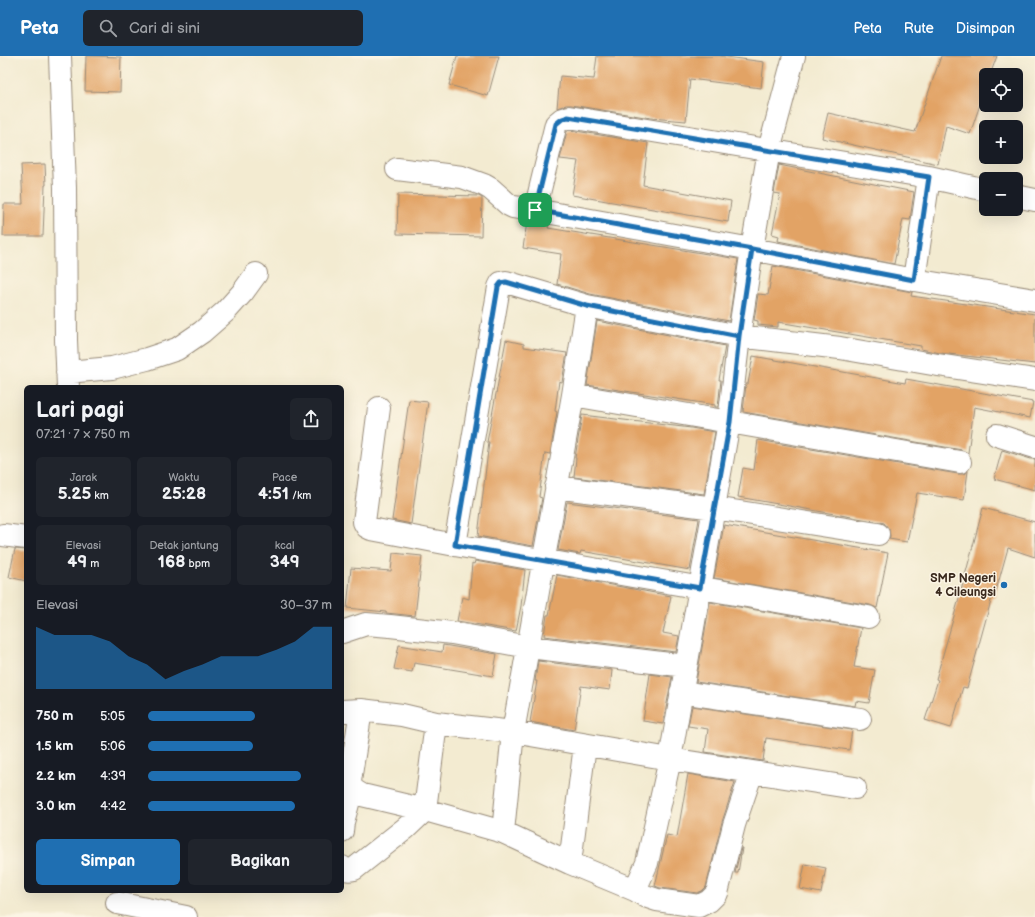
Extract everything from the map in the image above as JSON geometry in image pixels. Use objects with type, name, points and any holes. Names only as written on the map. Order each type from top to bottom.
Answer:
[{"type":"street","points":[[60,56],[65,188],[67,380],[147,359],[177,349],[202,332],[226,311],[243,292],[256,274]]},
{"type":"street","points":[[635,890],[647,863],[670,759],[730,422],[739,336],[769,150],[792,56]]},
{"type":"street","points":[[535,210],[556,124],[562,119],[568,117],[929,177],[979,188]]},
{"type":"street","points":[[397,169],[462,177],[491,189],[512,207],[752,249],[914,280],[1035,300]]},
{"type":"street","points":[[914,280],[929,177]]},
{"type":"street","points":[[1023,197],[1035,200]]},
{"type":"street","points":[[455,545],[498,287],[501,283],[506,282],[587,306],[739,336],[840,348],[1035,380]]},
{"type":"street","points":[[503,832],[514,732],[573,395],[587,306]]},
{"type":"street","points":[[573,395],[960,462]]},
{"type":"street","points":[[379,408],[364,522],[368,528],[455,545],[868,617]]},
{"type":"street","points":[[997,435],[1035,447]]},
{"type":"street","points":[[556,487],[714,508],[878,534]]},
{"type":"street","points":[[3,535],[24,538]]},
{"type":"street","points":[[344,631],[366,624],[377,624],[445,632],[529,647],[686,666]]},
{"type":"street","points":[[681,692],[860,719]]},
{"type":"street","points":[[344,818],[352,789],[350,781],[351,711],[402,715],[436,723],[514,732],[670,759],[855,788]]},
{"type":"street","points":[[344,868],[349,870],[354,869],[406,828],[425,810],[436,723]]},
{"type":"street","points":[[570,863],[585,745]]},
{"type":"street","points":[[352,789],[362,795],[425,810],[503,832],[570,863],[657,900],[699,906],[709,901],[717,892],[734,825],[752,772]]},
{"type":"street","points":[[117,904],[186,917]]},
{"type":"building","points":[[86,56],[121,57],[120,92],[85,91]]},
{"type":"building","points":[[457,56],[499,56],[488,96],[449,85]]},
{"type":"building","points":[[597,56],[719,56],[764,62],[761,88],[690,79],[686,121],[651,118],[571,105],[557,108],[560,76],[594,79]]},
{"type":"building","points":[[941,56],[997,56],[993,68],[979,68],[979,108],[970,134],[946,126],[938,164],[822,138],[828,113],[915,132]]},
{"type":"building","points":[[570,130],[648,143],[643,185],[731,201],[728,222],[572,195],[578,161],[560,159],[567,131]]},
{"type":"building","points":[[45,164],[46,185],[43,236],[3,236],[4,204],[23,204],[21,165]]},
{"type":"building","points":[[779,165],[914,192],[910,220],[903,219],[894,264],[778,241],[779,236],[772,234],[780,194],[774,193]]},
{"type":"building","points":[[398,194],[479,196],[482,198],[481,236],[397,234]]},
{"type":"building","points":[[527,222],[549,225],[548,228],[738,259],[729,321],[590,294],[557,284],[561,254],[523,248]]},
{"type":"building","points":[[773,266],[912,292],[911,296],[1035,314],[1035,364],[940,353],[921,349],[921,346],[778,322],[778,327],[758,325],[758,321],[754,320],[758,294],[768,295]]},
{"type":"building","points":[[597,321],[725,346],[719,380],[721,380],[718,407],[715,407],[715,405],[587,385]]},
{"type":"building","points":[[506,340],[524,344],[524,347],[567,353],[562,382],[559,381],[555,411],[557,412],[550,454],[545,453],[539,497],[542,498],[533,546],[478,536],[489,442],[487,442]]},
{"type":"building","points":[[753,356],[905,383],[906,379],[1033,402],[1030,418],[974,407],[968,453],[962,450],[743,412],[746,384],[748,384]]},
{"type":"building","points":[[409,400],[428,402],[411,524],[392,520]]},
{"type":"building","points":[[582,415],[715,432],[704,494],[574,477],[575,458]]},
{"type":"building","points":[[758,440],[958,474],[964,474],[968,471],[964,500],[917,493],[907,542],[889,539],[889,529],[884,523],[738,497],[743,468],[754,470]]},
{"type":"building","points":[[1002,450],[1035,459],[1035,490],[994,479]]},
{"type":"building","points":[[567,502],[699,519],[690,570],[581,551],[580,554],[558,550]]},
{"type":"building","points":[[983,508],[1035,522],[1035,557],[1008,548],[994,598],[992,597],[967,688],[963,687],[951,728],[925,720],[938,680],[936,679]]},
{"type":"building","points":[[724,525],[888,553],[877,608],[870,605],[714,578]]},
{"type":"building","points":[[15,549],[24,550],[24,581],[9,577]]},
{"type":"building","points":[[393,553],[422,556],[415,616],[347,608],[351,568],[391,571]]},
{"type":"building","points":[[475,561],[525,570],[521,606],[516,631],[457,621],[462,597],[469,599],[472,563],[474,564]]},
{"type":"building","points":[[557,575],[671,596],[663,633],[679,636],[676,652],[544,636],[547,615],[549,615]]},
{"type":"building","points":[[710,602],[861,628],[854,667],[875,670],[869,703],[856,701],[855,706],[696,682]]},
{"type":"building","points":[[399,645],[442,652],[443,645],[497,654],[493,676],[414,663],[412,672],[394,669]]},
{"type":"building","points":[[538,661],[612,670],[610,690],[581,686],[574,730],[530,722],[537,681],[535,681]]},
{"type":"building","points":[[650,674],[672,677],[663,724],[643,721]]},
{"type":"building","points":[[692,706],[852,730],[849,750],[766,738],[763,761],[705,752],[708,729],[688,726]]},
{"type":"building","points":[[688,774],[735,782],[722,822],[706,887],[697,893],[655,886],[667,835],[677,837]]},
{"type":"building","points":[[741,848],[738,873],[735,873]]},
{"type":"building","points":[[805,864],[826,868],[821,893],[800,889]]},
{"type":"place","name":"SMP Negeri 4 Cileungsi","points":[[1004,585]]},
{"type":"route","points":[[535,210],[556,124],[562,119],[568,117],[929,177],[914,280],[752,249],[746,293],[739,336],[730,422],[700,588],[455,545],[498,287],[501,283],[506,282],[587,306],[739,336],[752,249],[535,210]]}]
